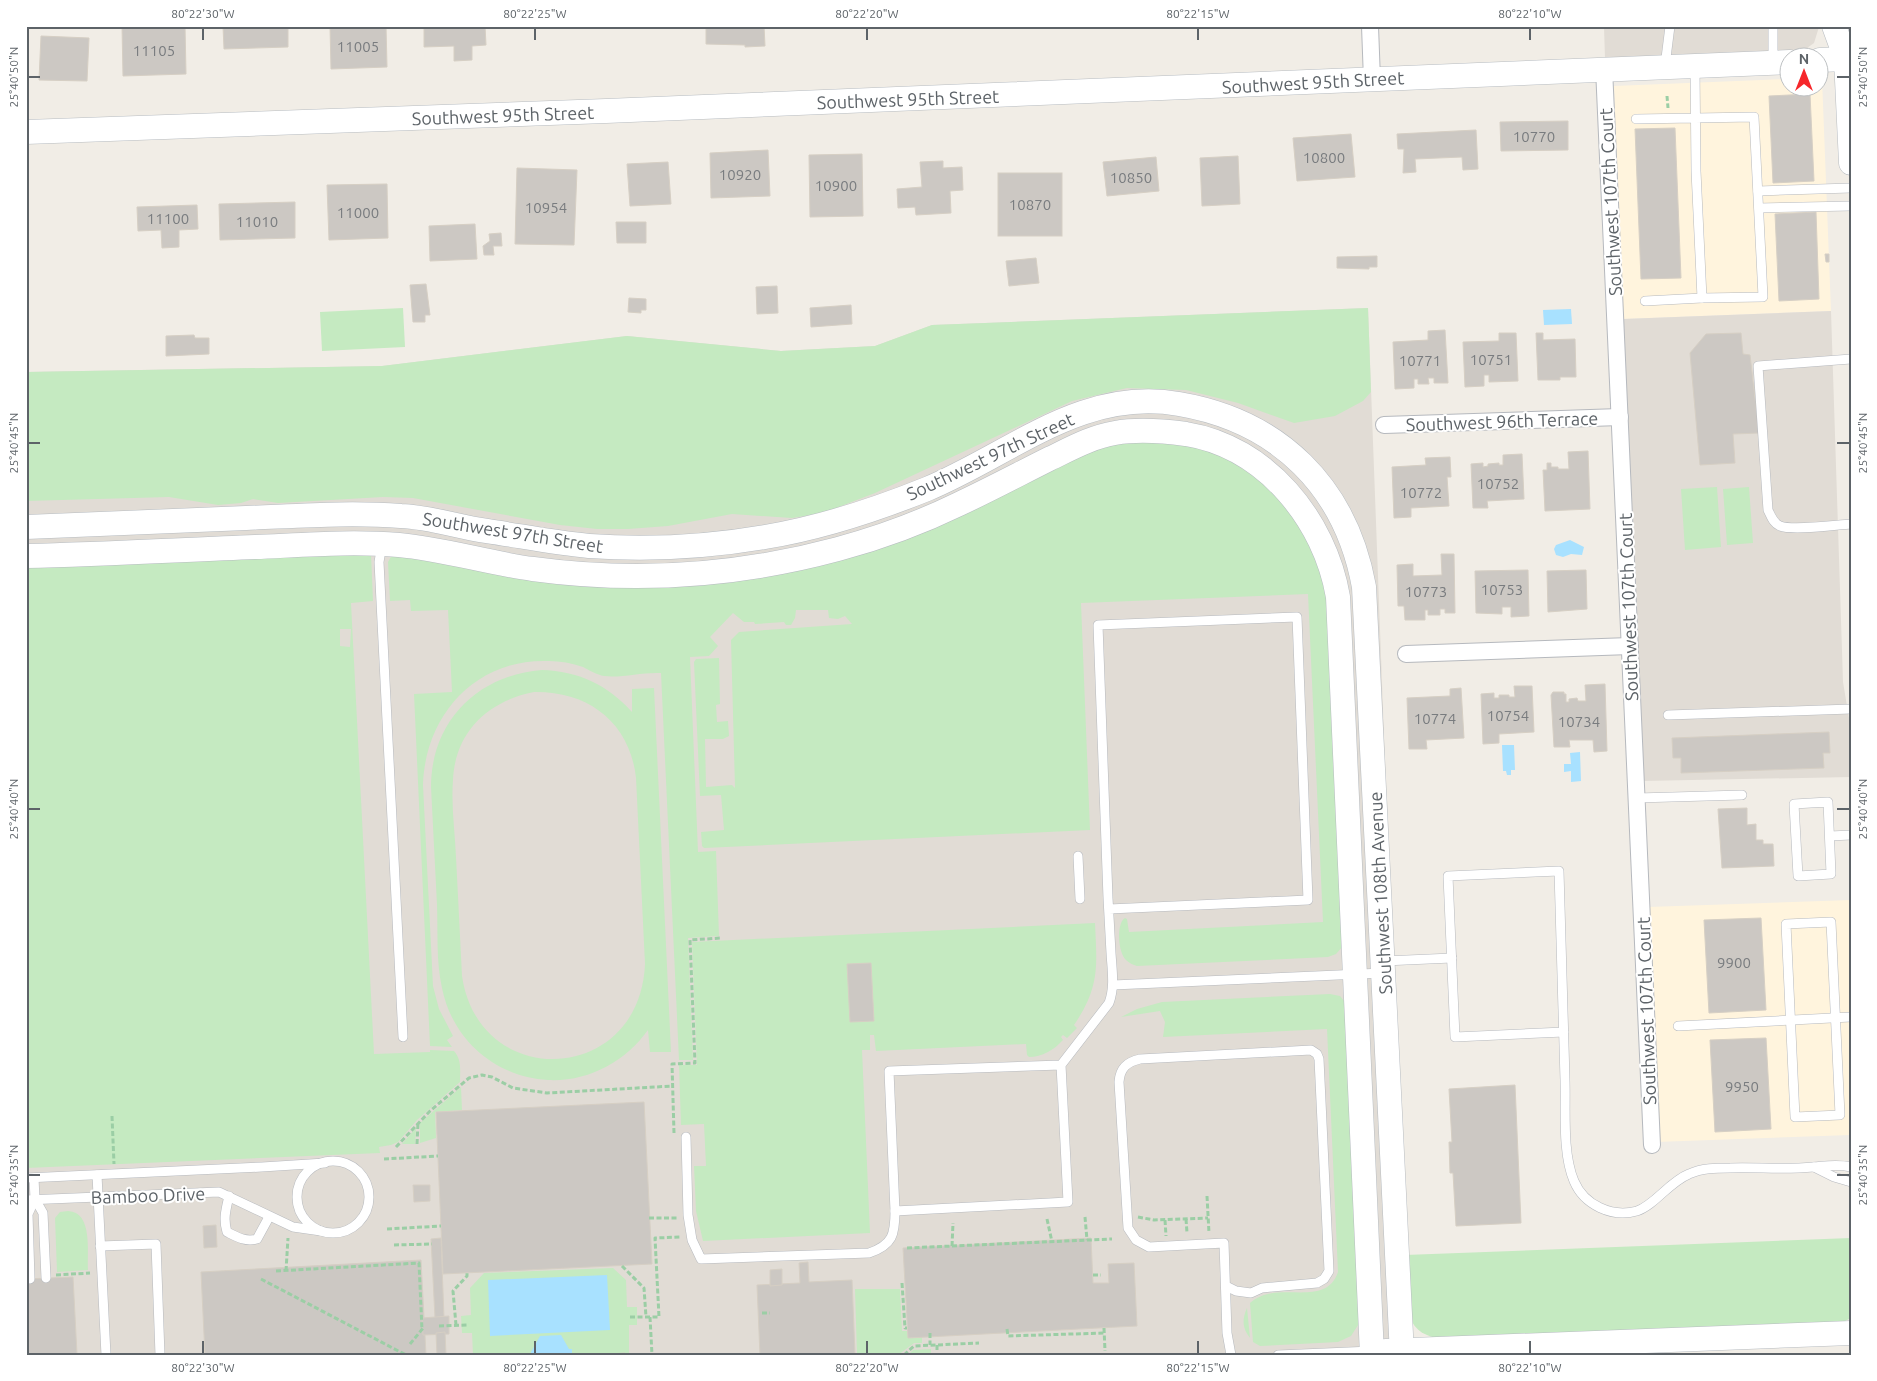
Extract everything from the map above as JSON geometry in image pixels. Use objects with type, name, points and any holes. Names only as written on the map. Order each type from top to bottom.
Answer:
[{"type":"street","points":[[1370,26],[1372,80]]},
{"type":"street","points":[[1834,26],[1848,51],[1851,163]]},
{"type":"street","points":[[1830,57],[1848,51]]},
{"type":"street","name":"Southwest 95th Street","points":[[26,132],[582,112],[1780,62]]},
{"type":"street","name":"Southwest 107th Court","points":[[1604,68],[1652,1145]]},
{"type":"street","name":"Southwest 97th Street","points":[[26,527],[350,514],[431,519],[480,530],[590,546],[653,548],[762,538],[843,518],[907,496],[947,480],[1071,416],[1106,406],[1140,401],[1177,404],[1217,413],[1256,430],[1291,453]]},
{"type":"street","name":"Southwest 96th Terrace","points":[[1384,425],[1620,417]]},
{"type":"street","name":"Southwest 97th Street","points":[[26,556],[328,544],[382,544],[417,547],[535,569],[620,576],[709,574],[766,566],[851,545],[904,528],[958,505],[1081,443],[1113,433],[1157,432],[1200,437],[1238,453],[1272,477]]},
{"type":"street","name":"Southwest 108th Avenue","points":[[1291,453],[1320,485],[1344,521],[1352,537],[1362,571],[1367,617],[1402,1353]]},
{"type":"street","name":"Southwest 108th Avenue","points":[[1272,477],[1298,504],[1318,535],[1330,562],[1338,597],[1372,1353]]},
{"type":"street","points":[[851,545],[863,530],[903,514],[907,496]]},
{"type":"street","points":[[382,544],[386,533],[394,528],[414,528],[450,534],[480,530]]},
{"type":"street","points":[[1406,654],[1630,646]]},
{"type":"street","points":[[1372,1353],[1851,1333]]},
{"type":"lane","points":[[1665,66],[1670,26]]},
{"type":"lane","points":[[1773,26],[1780,58]]},
{"type":"lane","points":[[1695,65],[1696,171],[1702,298]]},
{"type":"lane","points":[[1636,119],[1754,117],[1759,208],[1763,296],[1645,301]]},
{"type":"lane","points":[[1758,191],[1851,188]]},
{"type":"lane","points":[[1759,208],[1851,206]]},
{"type":"lane","points":[[1851,359],[1758,366],[1768,510],[1772,520],[1779,526],[1789,527],[1851,524]]},
{"type":"lane","points":[[382,544],[379,572],[403,1038]]},
{"type":"lane","points":[[894,1211],[1068,1202],[1060,1065],[1109,1004],[1113,985],[1108,909],[1098,625],[1297,617],[1308,900],[1108,909]]},
{"type":"lane","points":[[1668,715],[1851,709]]},
{"type":"lane","points":[[1637,798],[1742,795]]},
{"type":"lane","points":[[1828,802],[1830,836],[1831,874],[1798,876],[1794,804],[1828,802]]},
{"type":"lane","points":[[1830,836],[1851,835]]},
{"type":"lane","points":[[1078,856],[1080,899]]},
{"type":"lane","points":[[1564,1032],[1455,1037],[1448,876],[1558,871],[1564,1032],[1567,1144],[1571,1174],[1578,1190],[1598,1207],[1622,1213],[1642,1209],[1673,1183],[1688,1174],[1702,1170],[1840,1165],[1851,1167]]},
{"type":"lane","points":[[1831,922],[1836,1018],[1840,1115],[1795,1117],[1786,924],[1831,922]]},
{"type":"lane","points":[[1113,985],[1355,974],[1383,967],[1452,958]]},
{"type":"lane","points":[[1678,1026],[1851,1017]]},
{"type":"lane","points":[[1226,1286],[1251,1293],[1262,1288],[1317,1283],[1324,1279],[1329,1271],[1319,1058],[1311,1050],[1140,1058],[1126,1064],[1120,1074],[1118,1082],[1129,1232],[1136,1240],[1149,1247],[1224,1242],[1227,1333],[1231,1355]]},
{"type":"lane","points":[[686,1137],[689,1218],[692,1237],[701,1259],[869,1253],[881,1249],[889,1242],[893,1234],[894,1211],[889,1071],[1060,1065]]},
{"type":"lane","name":"Bamboo Drive","points":[[30,1178],[335,1162],[352,1167],[365,1181],[369,1199],[363,1217],[357,1224],[340,1232],[293,1227],[219,1192],[31,1199]]},
{"type":"lane","points":[[321,1231],[313,1227],[302,1215],[297,1199],[300,1183],[305,1176],[318,1165],[325,1163]]},
{"type":"lane","points":[[1814,1167],[1834,1177],[1851,1182]]},
{"type":"lane","points":[[96,1175],[106,1355]]},
{"type":"lane","points":[[30,1178],[31,1199],[28,1214],[30,1279]]},
{"type":"lane","points":[[229,1196],[224,1216],[227,1232],[246,1240],[256,1239],[269,1217]]},
{"type":"lane","points":[[31,1199],[43,1213],[46,1278]]},
{"type":"lane","points":[[100,1246],[156,1244],[160,1355]]},
{"type":"lane","points":[[1278,1355],[1372,1353]]},
{"type":"path","points":[[1667,96],[1668,110]]},
{"type":"path","points":[[686,1137],[674,1134],[672,1064],[695,1063],[690,940],[721,938]]},
{"type":"path","points":[[396,1147],[418,1123],[469,1078],[482,1075],[492,1077],[513,1088],[547,1092],[673,1086]]},
{"type":"path","points":[[112,1116],[114,1165]]},
{"type":"path","points":[[417,1144],[418,1123]]},
{"type":"path","points":[[384,1159],[438,1156]]},
{"type":"path","points":[[1207,1196],[1209,1234]]},
{"type":"path","points":[[1133,1216],[1154,1220],[1208,1218]]},
{"type":"path","points":[[1085,1217],[1086,1240]]},
{"type":"path","points":[[650,1218],[689,1218]]},
{"type":"path","points":[[1047,1219],[1052,1242]]},
{"type":"path","points":[[1186,1219],[1187,1235]]},
{"type":"path","points":[[1165,1220],[1166,1236]]},
{"type":"path","points":[[952,1246],[953,1223]]},
{"type":"path","points":[[387,1229],[441,1226]]},
{"type":"path","points":[[630,1317],[659,1317],[655,1238],[692,1237]]},
{"type":"path","points":[[286,1271],[288,1238]]},
{"type":"path","points":[[907,1248],[1112,1239]]},
{"type":"path","points":[[394,1245],[432,1244]]},
{"type":"path","points":[[276,1271],[419,1263],[423,1329],[410,1344]]},
{"type":"path","points":[[622,1266],[644,1288],[652,1355]]},
{"type":"path","points":[[56,1275],[90,1273]]},
{"type":"path","points":[[456,1325],[453,1291],[467,1276],[467,1273]]},
{"type":"path","points":[[1092,1275],[1101,1275]]},
{"type":"path","points":[[261,1279],[406,1355]]},
{"type":"path","points":[[902,1283],[904,1328],[907,1328]]},
{"type":"path","points":[[762,1313],[770,1313]]},
{"type":"path","points":[[439,1326],[469,1324]]},
{"type":"path","points":[[1006,1329],[1008,1336],[1104,1330],[1105,1351]]},
{"type":"path","points":[[930,1333],[930,1345]]},
{"type":"path","points":[[904,1355],[914,1346],[979,1343]]},
{"type":"path","points":[[937,1345],[937,1352]]},
{"type":"shaded area","points":[[1604,26],[1819,26],[1814,43],[1807,48],[1780,48],[1780,52],[1605,59]]},
{"type":"shaded area","points":[[1780,79],[1780,98],[1823,98],[1831,311],[1623,319],[1614,86]]},
{"type":"shaded area","points":[[1368,308],[1386,790],[1411,1355],[26,1355],[26,372],[382,366],[627,336],[781,351],[875,346],[932,325]]},
{"type":"shaded area","points":[[1831,311],[1843,682],[1850,724],[1851,777],[1641,781],[1623,319]]},
{"type":"shaded area","points":[[1851,900],[1851,1135],[1656,1142],[1648,907]]},
{"type":"green space","points":[[403,308],[405,347],[322,351],[320,312]]},
{"type":"green space","points":[[1368,308],[1371,392],[1363,401],[1335,416],[1294,423],[1238,403],[1186,390],[1127,388],[1072,401],[875,493],[823,513],[792,518],[732,514],[668,526],[597,529],[560,525],[413,498],[383,497],[278,503],[253,499],[241,503],[218,505],[169,497],[26,501],[26,372],[382,366],[627,336],[781,351],[875,346],[932,325]]},
{"type":"green space","points":[[1182,441],[1244,465],[1295,511],[1329,592],[1343,946],[1336,954],[1328,957],[1137,966],[1128,962],[1123,956],[1119,938],[1120,926],[1125,918],[1127,919],[1129,932],[1323,922],[1308,594],[1081,603],[1090,830],[704,848],[702,846],[701,832],[724,830],[721,795],[700,796],[694,662],[696,659],[719,658],[720,704],[716,705],[717,722],[728,721],[729,736],[723,739],[705,739],[706,787],[732,785],[735,788],[731,640],[739,632],[852,624],[845,616],[838,619],[829,618],[828,610],[796,610],[795,618],[791,625],[786,625],[784,622],[755,624],[754,622],[744,622],[733,613],[710,637],[718,646],[709,656],[690,657],[698,852],[716,851],[719,936],[688,938],[693,1060],[679,1060],[661,673],[604,676],[566,662],[553,661],[523,663],[499,669],[478,680],[459,696],[444,714],[433,736],[426,759],[423,785],[433,986],[439,1009],[453,1036],[447,1040],[452,1047],[430,1046],[414,694],[452,692],[448,610],[411,611],[410,600],[390,601],[388,562],[392,555],[744,578],[1108,443]]},
{"type":"green space","points":[[1717,487],[1721,547],[1685,550],[1681,489]]},
{"type":"green space","points":[[1749,487],[1753,543],[1727,545],[1723,489]]},
{"type":"green space","points":[[371,554],[373,601],[351,603],[374,1054],[430,1052],[430,1050],[454,1051],[457,1054],[460,1070],[460,1082],[417,1120],[398,1142],[379,1147],[380,1153],[26,1168],[26,567]],"holes":[[[340,629],[351,629],[350,647],[340,646]]]},
{"type":"green space","points":[[542,670],[568,673],[580,677],[613,694],[632,712],[632,689],[654,688],[671,1052],[650,1052],[648,1030],[628,1052],[604,1068],[577,1078],[563,1080],[548,1080],[510,1072],[479,1052],[466,1039],[455,1023],[447,1006],[439,967],[431,787],[433,764],[439,742],[449,723],[462,706],[478,692],[497,681],[519,674]],"holes":[[[534,692],[554,693],[572,697],[588,704],[603,714],[615,726],[625,741],[632,758],[636,778],[645,964],[636,1004],[617,1033],[589,1052],[558,1059],[526,1055],[497,1040],[475,1014],[462,976],[452,799],[455,763],[460,747],[467,733],[477,721],[489,711],[517,696]]]},
{"type":"green space","points":[[1095,923],[1096,964],[1093,987],[1089,999],[1074,1025],[1077,1028],[1067,1038],[1063,1035],[1061,1037],[1063,1040],[1048,1052],[1039,1056],[1029,1057],[1026,1044],[876,1051],[874,1035],[870,1035],[870,1050],[862,1050],[870,1233],[703,1241],[696,1211],[694,1166],[706,1166],[704,1124],[681,1125],[679,1065],[697,1065],[692,942]]},
{"type":"green space","points":[[1330,994],[1340,996],[1345,1002],[1360,1322],[1351,1336],[1338,1342],[1260,1346],[1253,1342],[1250,1303],[1261,1296],[1273,1293],[1312,1292],[1323,1289],[1332,1283],[1338,1272],[1327,1029],[1163,1037],[1165,1022],[1160,1011],[1121,1017],[1137,1009],[1162,1002]]},
{"type":"green space","points":[[461,1087],[462,1110],[435,1112],[436,1138],[420,1143],[420,1123]]},
{"type":"green space","points":[[416,1128],[415,1144],[402,1144]]},
{"type":"green space","points":[[60,1212],[76,1213],[82,1218],[85,1225],[88,1244],[88,1270],[57,1272],[55,1218]]},
{"type":"green space","points":[[1851,1238],[1851,1318],[1841,1323],[1442,1339],[1418,1330],[1409,1316],[1405,1255]]},
{"type":"green space","points":[[613,1268],[626,1280],[627,1307],[637,1307],[637,1325],[629,1325],[629,1355],[473,1355],[472,1333],[462,1333],[461,1316],[471,1315],[470,1288],[484,1273]]},
{"type":"green space","points":[[855,1289],[900,1289],[902,1331],[907,1331],[908,1338],[922,1337],[922,1343],[914,1343],[898,1355],[857,1355]]},
{"type":"green space","points":[[1247,1308],[1250,1338],[1245,1331],[1244,1323]]},
{"type":"green space","points":[[931,1349],[931,1355],[908,1355],[913,1350]]},
{"type":"water","points":[[1571,309],[1572,324],[1544,325],[1543,310]]},
{"type":"water","points":[[1570,540],[1584,547],[1582,555],[1571,554],[1563,557],[1556,555],[1554,549],[1556,545]]},
{"type":"water","points":[[1502,745],[1514,745],[1515,770],[1511,770],[1511,775],[1507,775],[1506,771],[1503,771]]},
{"type":"water","points":[[1580,752],[1581,781],[1571,782],[1571,771],[1564,772],[1564,764],[1571,764],[1570,753]]},
{"type":"water","points":[[607,1275],[610,1330],[490,1336],[488,1280]]},
{"type":"water","points":[[561,1335],[569,1349],[572,1349],[572,1355],[531,1355],[540,1336]]},
{"type":"building","points":[[122,26],[185,26],[186,74],[123,76]]},
{"type":"building","points":[[223,26],[288,26],[288,47],[224,49]]},
{"type":"building","points":[[330,26],[386,26],[387,67],[331,69]]},
{"type":"building","points":[[424,26],[485,26],[486,45],[472,46],[472,60],[454,61],[454,46],[424,47]]},
{"type":"building","points":[[706,26],[764,26],[765,46],[745,47],[745,45],[706,44]]},
{"type":"building","points":[[41,36],[89,38],[87,81],[39,80]]},
{"type":"building","points":[[1769,96],[1810,98],[1814,181],[1773,183]]},
{"type":"building","points":[[1568,121],[1568,150],[1501,151],[1500,122]]},
{"type":"building","points":[[1675,128],[1681,278],[1641,279],[1635,129]]},
{"type":"building","points":[[1476,130],[1478,169],[1463,170],[1462,157],[1415,159],[1416,172],[1403,173],[1404,149],[1398,149],[1397,134]]},
{"type":"building","points":[[1351,134],[1355,177],[1297,181],[1293,138]]},
{"type":"building","points":[[768,150],[770,196],[711,198],[710,153]]},
{"type":"building","points":[[862,154],[863,216],[810,217],[809,155]]},
{"type":"building","points":[[1238,156],[1240,204],[1202,206],[1200,158]]},
{"type":"building","points":[[1156,157],[1159,191],[1107,196],[1103,162]]},
{"type":"building","points":[[943,161],[943,168],[962,167],[963,190],[950,191],[951,213],[916,215],[915,207],[898,208],[897,189],[922,187],[920,162]]},
{"type":"building","points":[[668,162],[671,204],[630,206],[627,164]]},
{"type":"building","points":[[517,168],[577,170],[574,245],[515,244]]},
{"type":"building","points":[[998,173],[1062,173],[1062,236],[998,236]]},
{"type":"building","points":[[387,184],[388,238],[329,240],[327,185]]},
{"type":"building","points":[[295,202],[295,238],[220,240],[219,204]]},
{"type":"building","points":[[197,205],[198,229],[179,230],[179,247],[162,248],[161,230],[138,231],[137,207]]},
{"type":"building","points":[[1816,212],[1819,299],[1779,301],[1775,214]]},
{"type":"building","points":[[616,222],[646,222],[646,243],[617,243]]},
{"type":"building","points":[[475,224],[477,259],[430,261],[429,226]]},
{"type":"building","points":[[501,233],[502,246],[493,246],[494,255],[484,255],[483,246],[490,241],[489,234]]},
{"type":"building","points":[[1825,254],[1829,254],[1829,262],[1826,262]]},
{"type":"building","points":[[1377,256],[1377,267],[1369,267],[1369,269],[1337,268],[1337,257]]},
{"type":"building","points":[[1036,258],[1039,283],[1009,286],[1006,261]]},
{"type":"building","points":[[426,284],[430,315],[425,315],[425,322],[413,322],[410,285]]},
{"type":"building","points":[[777,286],[778,313],[757,314],[756,287]]},
{"type":"building","points":[[629,298],[646,299],[646,310],[641,310],[641,313],[628,312]]},
{"type":"building","points":[[851,305],[852,324],[811,327],[810,308]]},
{"type":"building","points":[[1445,330],[1448,383],[1434,383],[1434,378],[1428,378],[1429,384],[1418,384],[1418,379],[1414,379],[1414,388],[1395,389],[1393,342],[1428,340],[1428,331]]},
{"type":"building","points":[[1499,333],[1516,333],[1518,381],[1489,382],[1489,375],[1484,375],[1484,386],[1465,387],[1463,342],[1499,341]]},
{"type":"building","points":[[1536,333],[1543,333],[1543,340],[1575,339],[1576,377],[1560,377],[1560,380],[1538,380]]},
{"type":"building","points":[[1741,333],[1743,354],[1750,355],[1759,433],[1733,434],[1735,463],[1700,465],[1690,353],[1706,334]]},
{"type":"building","points":[[194,335],[195,338],[209,338],[209,354],[166,356],[166,336]]},
{"type":"building","points":[[1588,451],[1590,509],[1545,511],[1543,470],[1547,470],[1547,463],[1551,463],[1551,467],[1558,467],[1558,469],[1569,469],[1568,452]]},
{"type":"building","points":[[1522,454],[1524,499],[1487,501],[1488,508],[1473,508],[1471,464],[1483,463],[1483,467],[1488,466],[1488,464],[1499,463],[1499,465],[1503,465],[1503,455]]},
{"type":"building","points":[[1450,457],[1451,477],[1447,477],[1449,506],[1411,508],[1411,517],[1394,518],[1392,467],[1426,465],[1425,458]]},
{"type":"building","points":[[1441,554],[1454,554],[1455,613],[1445,613],[1445,609],[1440,609],[1440,615],[1428,615],[1428,610],[1425,610],[1425,620],[1405,620],[1404,606],[1398,606],[1397,565],[1413,564],[1413,576],[1442,575]]},
{"type":"building","points":[[1528,570],[1529,616],[1511,617],[1511,607],[1502,607],[1502,614],[1476,613],[1475,571]]},
{"type":"building","points":[[1586,570],[1587,609],[1548,612],[1547,571]]},
{"type":"building","points":[[1605,684],[1607,751],[1594,752],[1593,740],[1569,740],[1570,747],[1554,747],[1551,695],[1553,692],[1564,692],[1566,694],[1566,702],[1569,702],[1569,699],[1577,698],[1578,701],[1586,701],[1585,685]]},
{"type":"building","points":[[1514,686],[1532,686],[1534,732],[1499,734],[1499,743],[1483,744],[1481,694],[1494,693],[1494,698],[1499,698],[1499,695],[1515,697]]},
{"type":"building","points":[[1461,688],[1464,738],[1426,740],[1427,749],[1409,749],[1407,698],[1450,696],[1450,689]]},
{"type":"building","points":[[1829,732],[1830,753],[1823,753],[1824,768],[1681,773],[1681,758],[1673,758],[1672,738]]},
{"type":"building","points":[[1747,808],[1747,825],[1756,824],[1756,840],[1763,840],[1763,844],[1773,844],[1774,866],[1722,868],[1718,809]]},
{"type":"building","points":[[1761,918],[1766,1010],[1709,1013],[1704,920]]},
{"type":"building","points":[[871,963],[874,1021],[850,1022],[847,964]]},
{"type":"building","points":[[1766,1038],[1771,1129],[1715,1132],[1710,1040]]},
{"type":"building","points":[[1515,1085],[1521,1223],[1456,1226],[1453,1173],[1450,1173],[1449,1142],[1452,1142],[1449,1089]]},
{"type":"building","points":[[644,1102],[652,1264],[443,1274],[436,1112]]},
{"type":"building","points":[[413,1185],[430,1185],[430,1201],[414,1202]]},
{"type":"building","points":[[216,1225],[217,1247],[204,1248],[203,1226]]},
{"type":"building","points":[[441,1238],[444,1318],[435,1318],[431,1239]]},
{"type":"building","points":[[1091,1238],[1093,1283],[1109,1283],[1108,1264],[1134,1263],[1137,1326],[908,1338],[903,1248]]},
{"type":"building","points":[[421,1260],[426,1355],[205,1355],[201,1272]]},
{"type":"building","points":[[808,1262],[809,1282],[852,1280],[855,1355],[760,1355],[757,1285],[800,1283],[799,1263]]},
{"type":"building","points":[[782,1269],[782,1285],[770,1286],[770,1270]]},
{"type":"building","points":[[73,1277],[77,1355],[26,1355],[26,1279]]},
{"type":"building","points":[[449,1316],[449,1334],[423,1335],[422,1318]]},
{"type":"building","points":[[445,1332],[446,1355],[437,1355],[436,1333]]},
{"type":"building","points":[[625,1353],[625,1355],[598,1355]]}]
